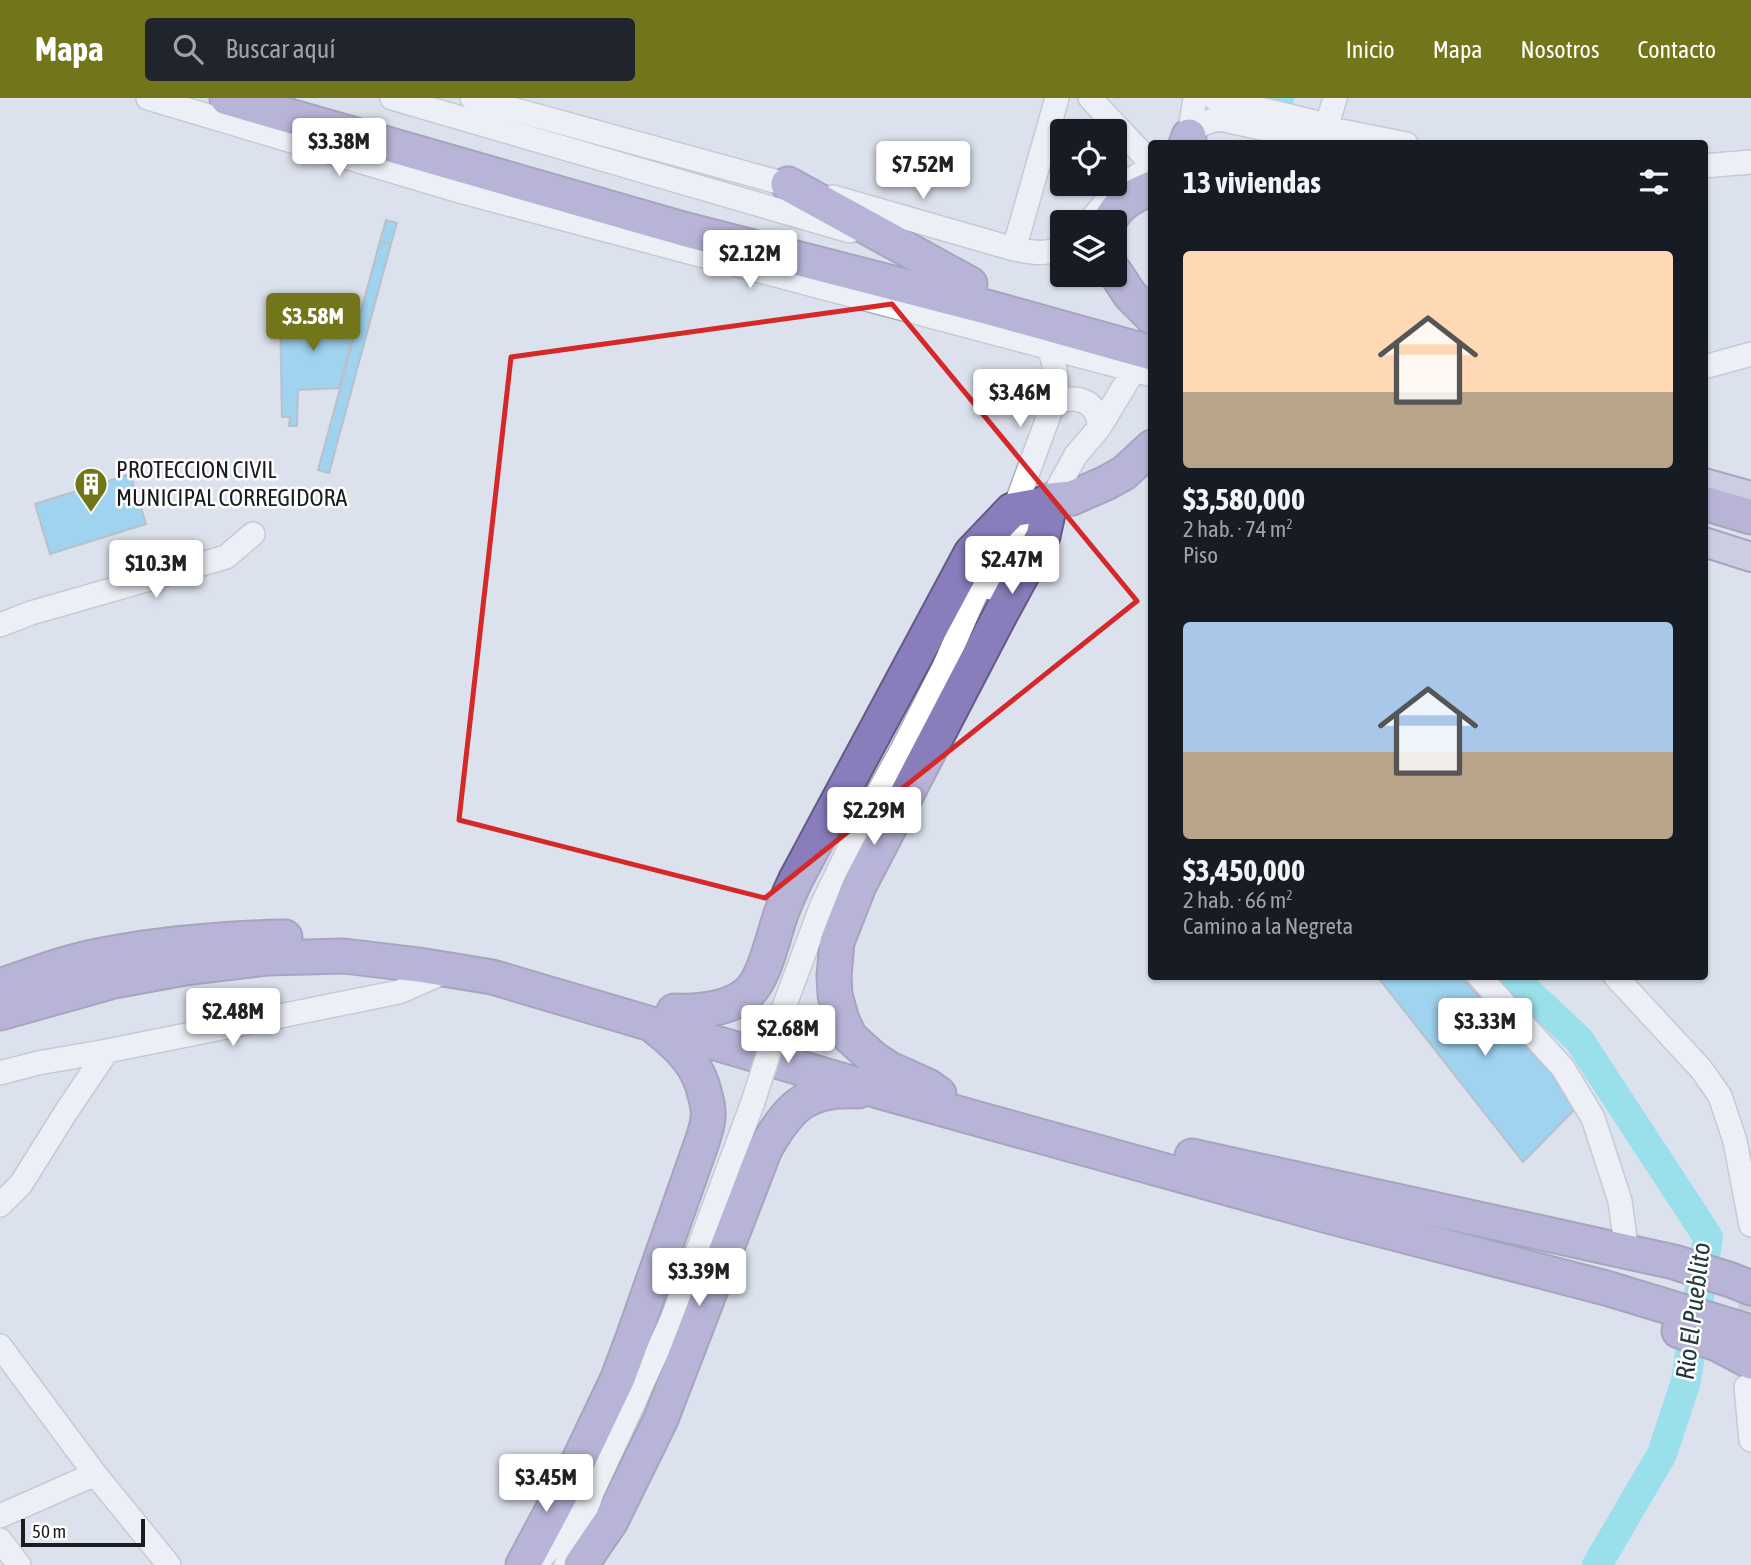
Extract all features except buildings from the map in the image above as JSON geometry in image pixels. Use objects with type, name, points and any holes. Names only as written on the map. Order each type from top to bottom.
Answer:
[{"type":"highway","points":[[227,98],[683,229],[990,308],[1146,366]]},
{"type":"highway","points":[[295,98],[687,210],[1148,330]]},
{"type":"highway","points":[[788,184],[970,284]]},
{"type":"highway","points":[[1116,210],[1133,195],[1148,189]]},
{"type":"highway","points":[[1125,287],[1148,313]]},
{"type":"highway","points":[[661,1017],[718,1007],[746,995],[754,986],[796,879],[971,553],[1012,510],[1040,505],[1051,500],[1072,498],[1124,473],[1148,451]]},
{"type":"highway","points":[[944,1097],[928,1086],[888,1068],[850,1037],[835,995],[837,942],[859,886],[1043,536],[1051,500]]},
{"type":"highway","points":[[1708,504],[1751,517]]},
{"type":"highway","points":[[1708,526],[1751,539]]},
{"type":"highway","points":[[0,986],[46,970],[107,954],[243,937],[313,936],[381,940],[463,952],[885,1093],[1328,1216],[1606,1288],[1751,1332]]},
{"type":"highway","points":[[0,1013],[114,981],[185,968],[268,958],[344,956],[449,970],[492,977],[661,1017],[944,1097],[1241,1168],[1674,1262],[1751,1288]]},
{"type":"highway","points":[[523,1565],[577,1464],[618,1378],[709,1117],[704,1089],[695,1067],[679,1048],[661,1017]]},
{"type":"highway","points":[[580,1565],[611,1521],[661,1419],[765,1149],[779,1124],[790,1110],[816,1095],[839,1090],[885,1093]]},
{"type":"highway","points":[[1241,1168],[1614,1267],[1751,1313]]},
{"type":"highway","points":[[1328,1216],[1588,1305],[1717,1345],[1748,1374]]},
{"type":"main road","points":[[1708,484],[1751,496]]},
{"type":"main road","points":[[1708,543],[1751,557]]},
{"type":"street","points":[[148,98],[463,192],[1048,346],[1146,366],[1076,455],[1051,500],[1021,538],[943,669]]},
{"type":"street","points":[[392,98],[812,219],[912,253]]},
{"type":"street","points":[[472,98],[1014,249],[1042,254],[1050,253]]},
{"type":"street","points":[[1014,249],[1058,98]]},
{"type":"street","points":[[1090,98],[1148,162]]},
{"type":"street","points":[[1316,135],[1335,98]]},
{"type":"street","points":[[1200,120],[1366,140]]},
{"type":"street","points":[[1708,166],[1751,162]]},
{"type":"street","points":[[1098,210],[1118,189],[1148,168]]},
{"type":"street","points":[[566,1565],[592,1493],[673,1317],[753,1102],[781,1015],[822,905],[864,818],[904,748],[943,669],[1008,526],[1054,405],[1058,383],[1048,346]]},
{"type":"street","points":[[1708,366],[1751,354]]},
{"type":"street","points":[[1054,405],[1068,398],[1084,401],[1097,413],[1099,428]]},
{"type":"street","points":[[1076,455],[1088,474],[1106,483]]},
{"type":"street","points":[[0,625],[31,613],[226,557],[253,534]]},
{"type":"street","points":[[0,1073],[38,1063],[399,992],[449,970]]},
{"type":"street","points":[[1483,980],[1563,1068],[1593,1118],[1620,1201],[1627,1252]]},
{"type":"street","points":[[1619,980],[1701,1069],[1720,1096],[1735,1141],[1751,1225]]},
{"type":"street","points":[[0,1205],[21,1184],[107,1051]]},
{"type":"street","points":[[0,1346],[95,1474],[169,1565]]},
{"type":"street","points":[[1748,1374],[1751,1440]]},
{"type":"street","points":[[0,1516],[95,1474]]},
{"type":"street","points":[[536,1565],[592,1493]]},
{"type":"street","points":[[0,1540],[19,1565]]},
{"type":"highlighted area","points":[[892,304],[1137,601],[765,898],[459,820],[511,357]]},
{"type":"waterway","name":"Rio El Pueblito","points":[[1270,140],[1279,98]]},
{"type":"waterway","name":"Rio El Pueblito","points":[[1515,980],[1579,1040],[1708,1237],[1686,1381],[1662,1454],[1597,1565]]},
{"type":"tunnel","points":[[1748,1345],[1751,1281]]},
{"type":"place","name":"PROTECCION CIVIL MUNICIPAL CORREGIDORA","points":[[91,514]]}]
